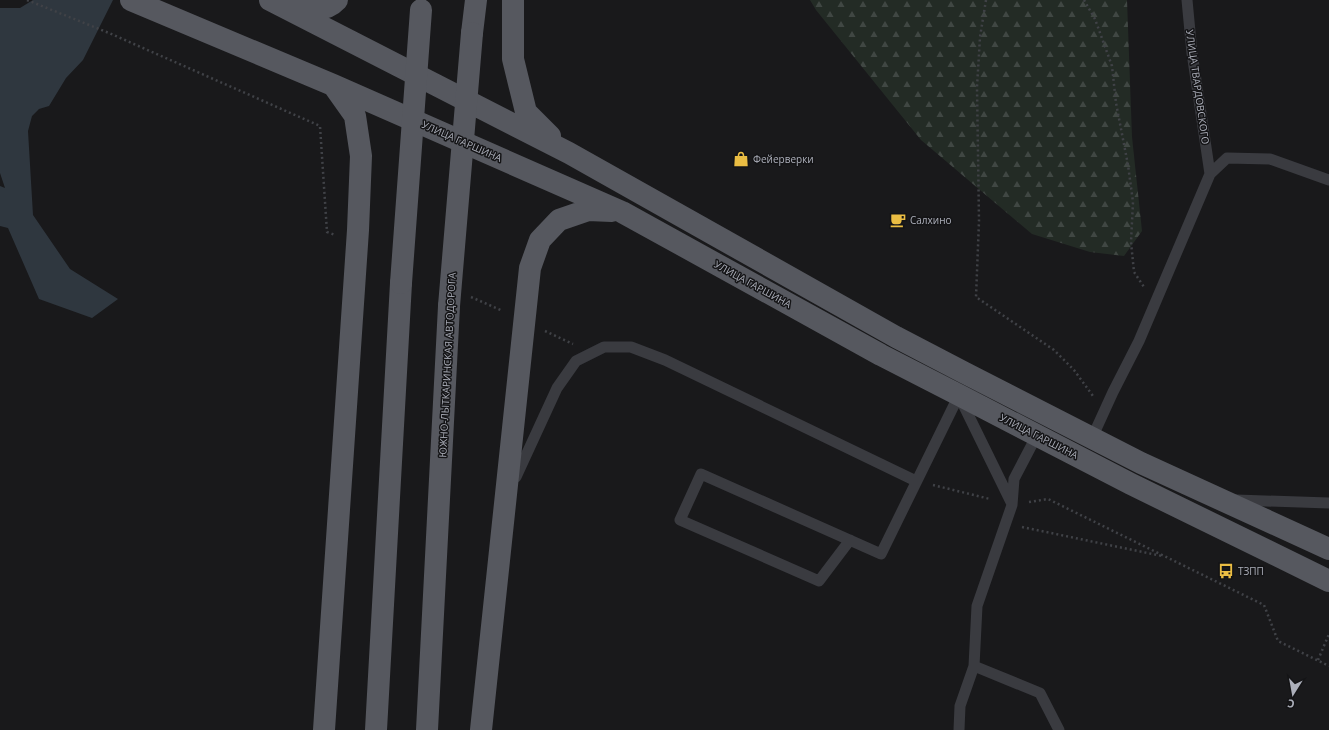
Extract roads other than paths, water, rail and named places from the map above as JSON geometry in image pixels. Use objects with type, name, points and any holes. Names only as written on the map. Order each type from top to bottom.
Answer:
[{"type":"main road","name":"УЛИЦА ГАРШИНА","points":[[131,0],[334,85],[622,212],[958,395],[1131,484],[1329,580]]},
{"type":"main road","points":[[270,0],[304,8],[322,10],[334,4],[337,0]]},
{"type":"main road","points":[[270,0],[569,153],[965,374],[1141,463],[1329,549]]},
{"type":"main road","name":"ЮЖНО-ЛЫТКАРИНСКАЯ АВТОДОРОГА","points":[[427,730],[449,306],[476,0]]},
{"type":"main road","points":[[512,0],[512,59],[526,112],[569,153]]},
{"type":"main road","points":[[376,730],[401,283],[421,5]]},
{"type":"main road","points":[[324,730],[358,230],[361,156],[355,116],[334,85]]},
{"type":"main road","points":[[480,730],[530,268],[540,240],[559,220],[588,210],[622,212]]},
{"type":"lane","name":"УЛИЦА ТВАРДОВСКОГО","points":[[1188,0],[1192,53],[1210,174]]},
{"type":"lane","points":[[1092,438],[1139,341],[1210,174],[1227,158],[1270,159],[1329,180]]},
{"type":"lane","points":[[516,477],[557,388],[576,361],[604,347],[631,346],[665,360],[916,481]]},
{"type":"lane","points":[[850,540],[819,581],[680,520],[701,474],[850,540],[881,554],[958,395]]},
{"type":"lane","points":[[958,395],[1012,505]]},
{"type":"lane","points":[[958,730],[960,706],[974,666],[977,606],[1012,505],[1014,479],[1037,435]]},
{"type":"lane","points":[[1221,500],[1329,503]]},
{"type":"lane","points":[[974,666],[1040,693],[1059,730]]},
{"type":"place","name":"Фейерверки","points":[[741,159]]},
{"type":"place","name":"Салхино","points":[[898,220]]},
{"type":"place","name":"ТЗПП","points":[[1226,571]]}]
